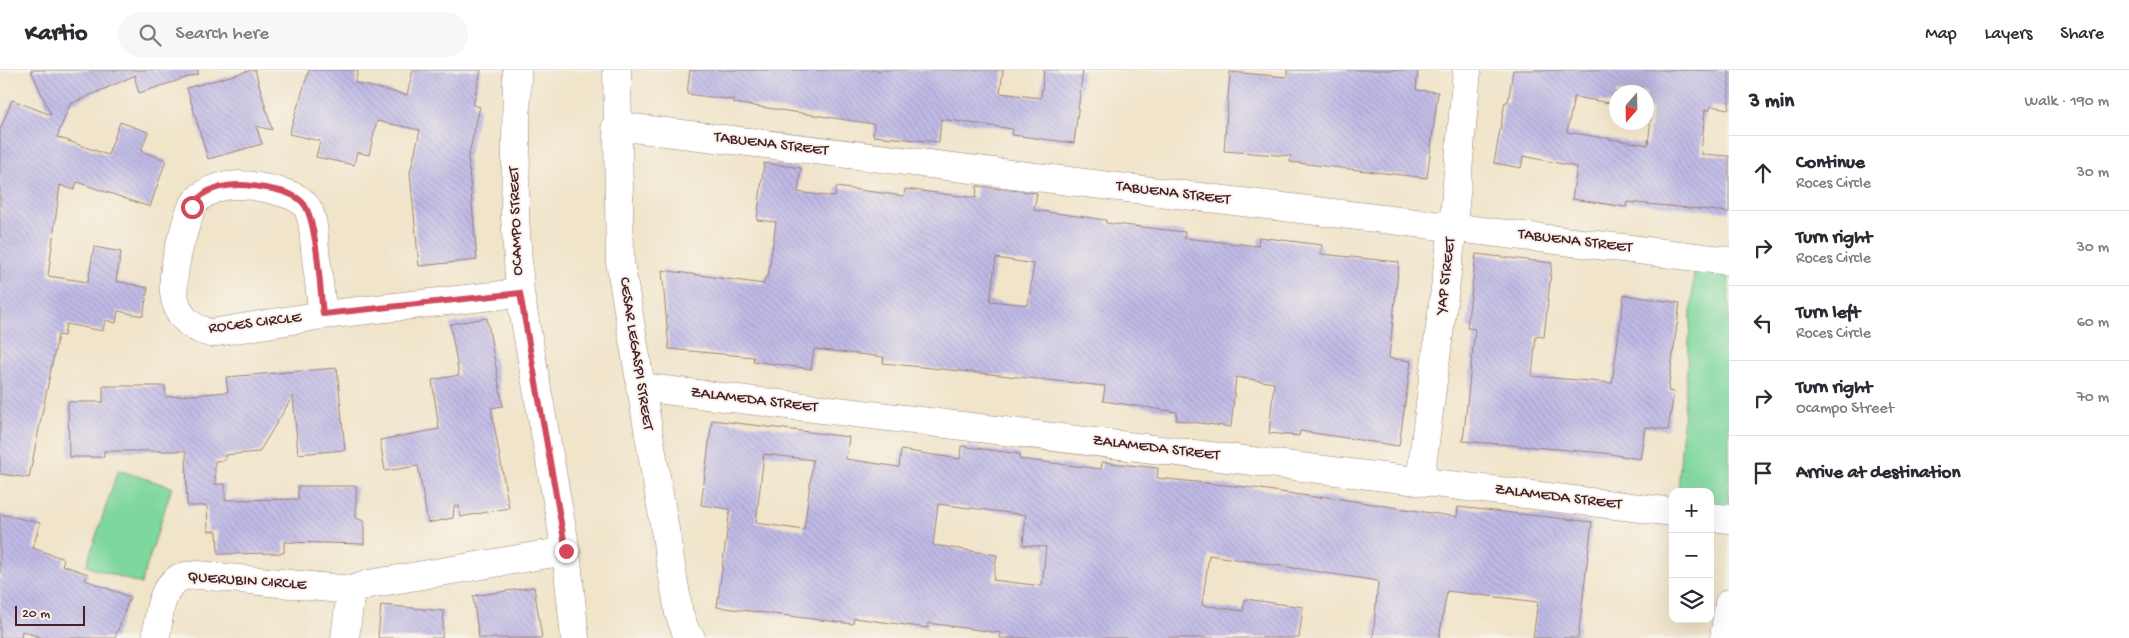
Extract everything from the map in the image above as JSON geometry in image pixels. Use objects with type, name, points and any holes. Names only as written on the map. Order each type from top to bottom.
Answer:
[{"type":"street","name":"OCAMPO STREET","points":[[516,70],[514,216],[520,293],[566,551],[575,638]]},
{"type":"street","name":"CESAR LEGASPI STREET","points":[[617,70],[616,126],[620,262],[679,613],[689,636]]},
{"type":"street","name":"YAP STREET","points":[[1420,481],[1453,227],[1467,70]]},
{"type":"street","name":"TABUENA STREET","points":[[616,126],[1729,261]]},
{"type":"street","name":"ROCES CIRCLE","points":[[323,314],[313,226],[309,210],[303,201],[294,196],[243,185],[222,187],[204,193],[192,207],[176,256],[173,279],[175,303],[188,322],[200,331],[211,333],[323,314],[520,293]]},
{"type":"street","name":"ZALAMEDA STREET","points":[[640,387],[1669,512]]},
{"type":"street","points":[[1714,517],[1729,519]]},
{"type":"street","name":"QUERUBIN CIRCLE","points":[[156,638],[160,605],[167,590],[180,577],[198,576],[351,590],[369,584],[566,551]]},
{"type":"street","points":[[345,638],[351,590]]},
{"type":"street","points":[[1724,638],[1729,603]]},
{"type":"green space","points":[[1694,272],[1729,275],[1729,507],[1714,506],[1714,488],[1678,488]]},
{"type":"green space","points":[[118,470],[172,487],[141,584],[86,566]]},
{"type":"building","points":[[31,70],[198,70],[198,74],[139,93],[135,79],[136,75],[70,104],[57,137],[108,155],[120,122],[148,132],[141,151],[166,160],[150,207],[77,182],[74,190],[60,185],[48,276],[88,282],[94,247],[121,252],[116,281],[148,288],[143,316],[118,311],[116,323],[105,320],[103,331],[66,324],[64,336],[58,335],[29,478],[0,474],[0,130],[12,100],[51,115]]},
{"type":"building","points":[[255,70],[272,130],[256,126],[262,144],[208,159],[187,88]]},
{"type":"building","points":[[309,70],[358,70],[355,83],[407,95],[413,70],[481,70],[473,105],[480,107],[468,158],[477,260],[419,266],[410,173],[420,130],[377,121],[369,155],[357,152],[354,165],[316,157],[320,141],[289,134]]},
{"type":"building","points":[[690,70],[1003,70],[1000,93],[1041,98],[1044,70],[1083,70],[1074,143],[1012,135],[1013,129],[941,119],[939,142],[873,136],[874,124],[734,103],[734,100],[687,94]]},
{"type":"building","points":[[1287,70],[1418,70],[1416,90],[1438,92],[1427,178],[1290,162],[1291,156],[1224,151],[1230,72],[1287,77]]},
{"type":"building","points":[[1513,70],[1729,70],[1729,109],[1711,106],[1710,110],[1705,110],[1701,154],[1729,156],[1729,212],[1627,202],[1626,207],[1572,199],[1577,167],[1523,156],[1521,168],[1494,163],[1505,102],[1508,102]]},
{"type":"building","points":[[764,163],[801,168],[798,192],[835,197],[836,187],[904,196],[905,189],[976,198],[977,186],[1037,193],[1034,210],[1106,220],[1106,223],[1185,232],[1184,238],[1258,246],[1259,237],[1322,245],[1321,254],[1399,262],[1389,358],[1411,361],[1399,446],[1300,431],[1299,436],[1269,433],[1274,383],[1236,377],[1231,427],[1176,420],[1177,412],[1103,401],[1105,386],[883,363],[884,357],[814,349],[811,369],[753,361],[754,357],[669,349],[662,270],[764,284],[765,277],[768,277],[776,222],[757,220]],"holes":[[[996,258],[1034,264],[1028,305],[990,301]]]},
{"type":"building","points":[[1476,254],[1552,263],[1544,337],[1536,336],[1532,376],[1612,383],[1624,295],[1680,303],[1668,391],[1674,392],[1668,430],[1645,427],[1640,459],[1604,453],[1463,441],[1475,329],[1467,328]]},
{"type":"building","points":[[487,318],[503,406],[491,408],[509,508],[460,517],[459,506],[454,506],[453,518],[428,523],[418,466],[385,471],[380,440],[439,429],[432,380],[459,375],[450,324]]},
{"type":"building","points":[[337,368],[345,450],[298,454],[293,396],[259,452],[225,455],[225,460],[215,461],[215,484],[225,484],[225,500],[298,499],[298,486],[356,486],[356,518],[364,521],[364,544],[284,542],[284,553],[218,554],[217,531],[208,531],[207,506],[187,506],[186,451],[104,451],[104,457],[69,457],[68,402],[103,402],[103,386],[165,386],[166,397],[228,392],[226,377]]},
{"type":"building","points":[[712,420],[849,437],[846,459],[899,467],[901,450],[960,459],[961,446],[1020,454],[1019,459],[1101,469],[1102,462],[1158,468],[1157,478],[1254,488],[1321,498],[1321,496],[1457,517],[1458,507],[1592,522],[1578,638],[1533,638],[1538,602],[1447,591],[1439,638],[1373,638],[1378,581],[1209,555],[1202,605],[1243,611],[1245,599],[1303,607],[1299,638],[1000,638],[1001,633],[928,623],[928,628],[854,618],[853,624],[717,607],[730,509],[701,505]],"holes":[[[764,454],[813,460],[804,530],[756,523]],[[938,504],[1026,515],[1023,545],[1046,547],[1042,586],[993,580],[997,555],[933,545]]]},
{"type":"building","points":[[0,514],[40,523],[33,548],[64,559],[62,565],[88,574],[85,580],[130,597],[115,638],[43,638],[22,631],[21,638],[0,638]]},
{"type":"building","points":[[534,587],[542,638],[479,638],[473,596]]},
{"type":"building","points":[[381,605],[444,611],[442,638],[378,638]]},
{"type":"route","points":[[192,207],[204,193],[222,187],[243,185],[294,196],[303,201],[309,210],[313,226],[323,314],[520,293],[566,551]]}]
